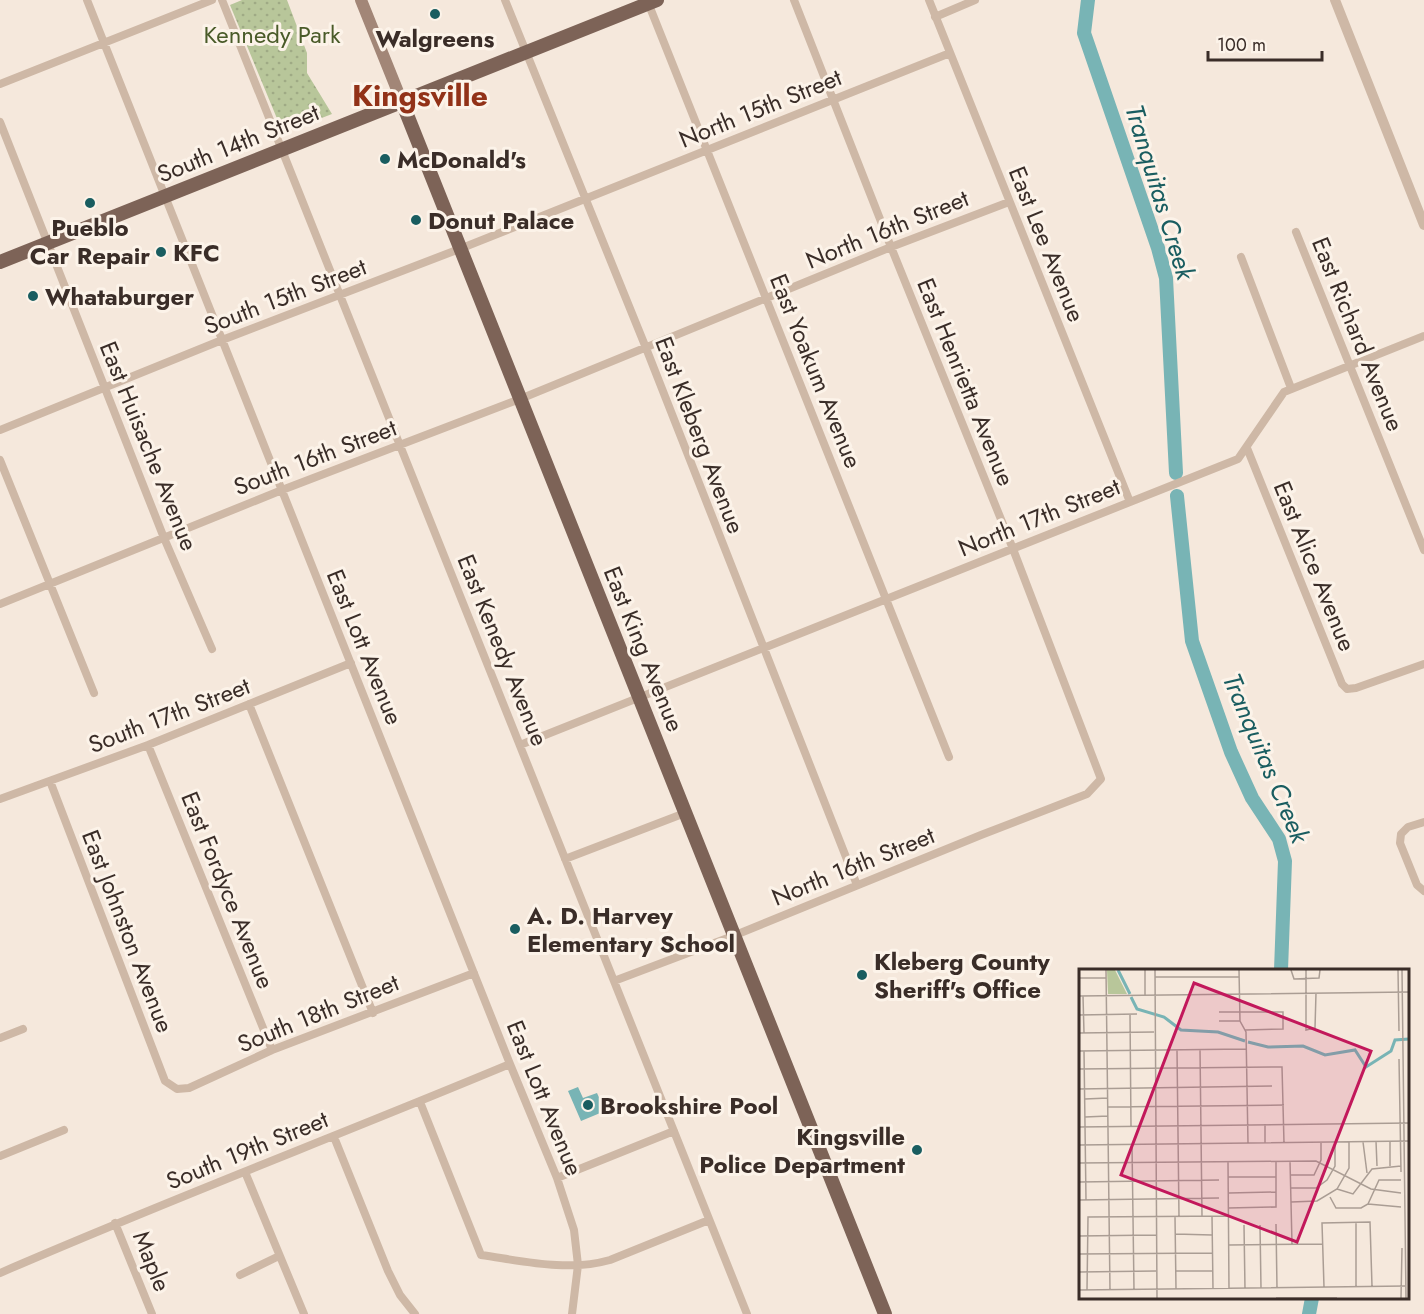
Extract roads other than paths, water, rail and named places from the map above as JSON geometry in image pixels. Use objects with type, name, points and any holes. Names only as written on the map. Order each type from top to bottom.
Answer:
[{"type":"main road","name":"East King Avenue","points":[[362,0],[885,1314]]},
{"type":"main road","name":"South 14th Street","points":[[0,262],[651,1]]},
{"type":"street","name":"East Lott Avenue","points":[[87,0],[557,1178],[574,1230],[578,1265],[572,1314]]},
{"type":"street","points":[[0,84],[212,0]]},
{"type":"street","name":"East Kenedy Avenue","points":[[222,0],[674,1131],[743,1313]]},
{"type":"street","name":"East Kleberg Avenue","points":[[505,0],[646,348],[857,885]]},
{"type":"street","name":"East Henrietta Avenue","points":[[794,0],[1013,549],[1101,779]]},
{"type":"street","name":"East Lee Avenue","points":[[928,0],[1130,502]]},
{"type":"street","points":[[935,17],[975,0]]},
{"type":"street","points":[[1335,0],[1424,225]]},
{"type":"street","name":"East Yoakum Avenue","points":[[651,1],[706,151],[949,757]]},
{"type":"street","name":"North 15th Street","points":[[584,198],[950,53]]},
{"type":"street","name":"East Huisache Avenue","points":[[0,122],[164,538],[212,649]]},
{"type":"street","name":"South 15th Street","points":[[0,430],[584,198]]},
{"type":"street","name":"North 16th Street","points":[[646,348],[891,247],[1009,202]]},
{"type":"street","name":"East Richard Avenue","points":[[1296,232],[1424,550]]},
{"type":"street","points":[[1241,257],[1291,388]]},
{"type":"street","name":"North 17th Street","points":[[639,698],[1238,459],[1284,392],[1424,336]]},
{"type":"street","name":"South 16th Street","points":[[0,604],[282,490],[646,348]]},
{"type":"street","name":"East Alice Avenue","points":[[1247,448],[1341,684],[1347,689],[1356,688],[1424,664]]},
{"type":"street","points":[[0,460],[94,693]]},
{"type":"street","name":"South 17th Street","points":[[0,799],[148,745],[351,663]]},
{"type":"street","points":[[520,745],[639,698]]},
{"type":"street","points":[[249,704],[373,1013]]},
{"type":"street","name":"East Fordyce Avenue","points":[[148,745],[272,1050]]},
{"type":"street","name":"North 16th Street","points":[[614,981],[733,936],[1087,794],[1101,779]]},
{"type":"street","name":"East Johnston Avenue","points":[[50,781],[165,1081],[177,1089]]},
{"type":"street","points":[[565,859],[685,813]]},
{"type":"street","points":[[1424,822],[1408,827],[1401,834],[1400,843],[1417,885],[1424,891]]},
{"type":"street","name":"South 18th Street","points":[[177,1089],[189,1088],[272,1050],[474,973]]},
{"type":"street","points":[[0,1038],[23,1029]]},
{"type":"street","name":"South 19th Street","points":[[0,1273],[115,1223],[334,1137],[510,1064]]},
{"type":"street","points":[[420,1102],[481,1255],[552,1265],[594,1265],[709,1220]]},
{"type":"street","points":[[0,1156],[64,1130]]},
{"type":"street","points":[[557,1178],[674,1131]]},
{"type":"street","points":[[334,1137],[388,1271],[400,1295],[415,1314]]},
{"type":"street","points":[[245,1172],[304,1314]]},
{"type":"street","name":"Maple","points":[[115,1223],[152,1314]]},
{"type":"street","points":[[240,1275],[279,1256]]},
{"type":"water","name":"Brookshire Pool","points":[[578,1087],[583,1098],[597,1093],[605,1111],[581,1121],[568,1091]]},
{"type":"waterway","name":"Tranquitas Creek","points":[[1088,0],[1084,33],[1158,248],[1166,278],[1176,473]]},
{"type":"waterway","name":"Tranquitas Creek","points":[[1177,496],[1192,641],[1231,752],[1252,798],[1279,839],[1285,861],[1281,969]]},
{"type":"waterway","name":"Tranquitas Creek","points":[[1309,1314],[1312,1299]]},
{"type":"place","name":"Walgreens","points":[[435,14]]},
{"type":"place","name":"McDonald's","points":[[385,159]]},
{"type":"place","name":"Pueblo Car Repair","points":[[90,203]]},
{"type":"place","name":"Donut Palace","points":[[416,220]]},
{"type":"place","name":"KFC","points":[[161,252]]},
{"type":"place","name":"Whataburger","points":[[33,296]]},
{"type":"place","name":"A. D. Harvey Elementary School","points":[[515,929]]},
{"type":"place","name":"Kleberg County Sheriff's Office","points":[[862,975]]},
{"type":"place","name":"Brookshire Pool","points":[[588,1105]]},
{"type":"place","name":"Kingsville Police Department","points":[[917,1150]]},
{"type":"district","name":"Kingsville","points":[[420,95]]},
{"type":"park label","name":"Kennedy Park","points":[[272,34]]}]
